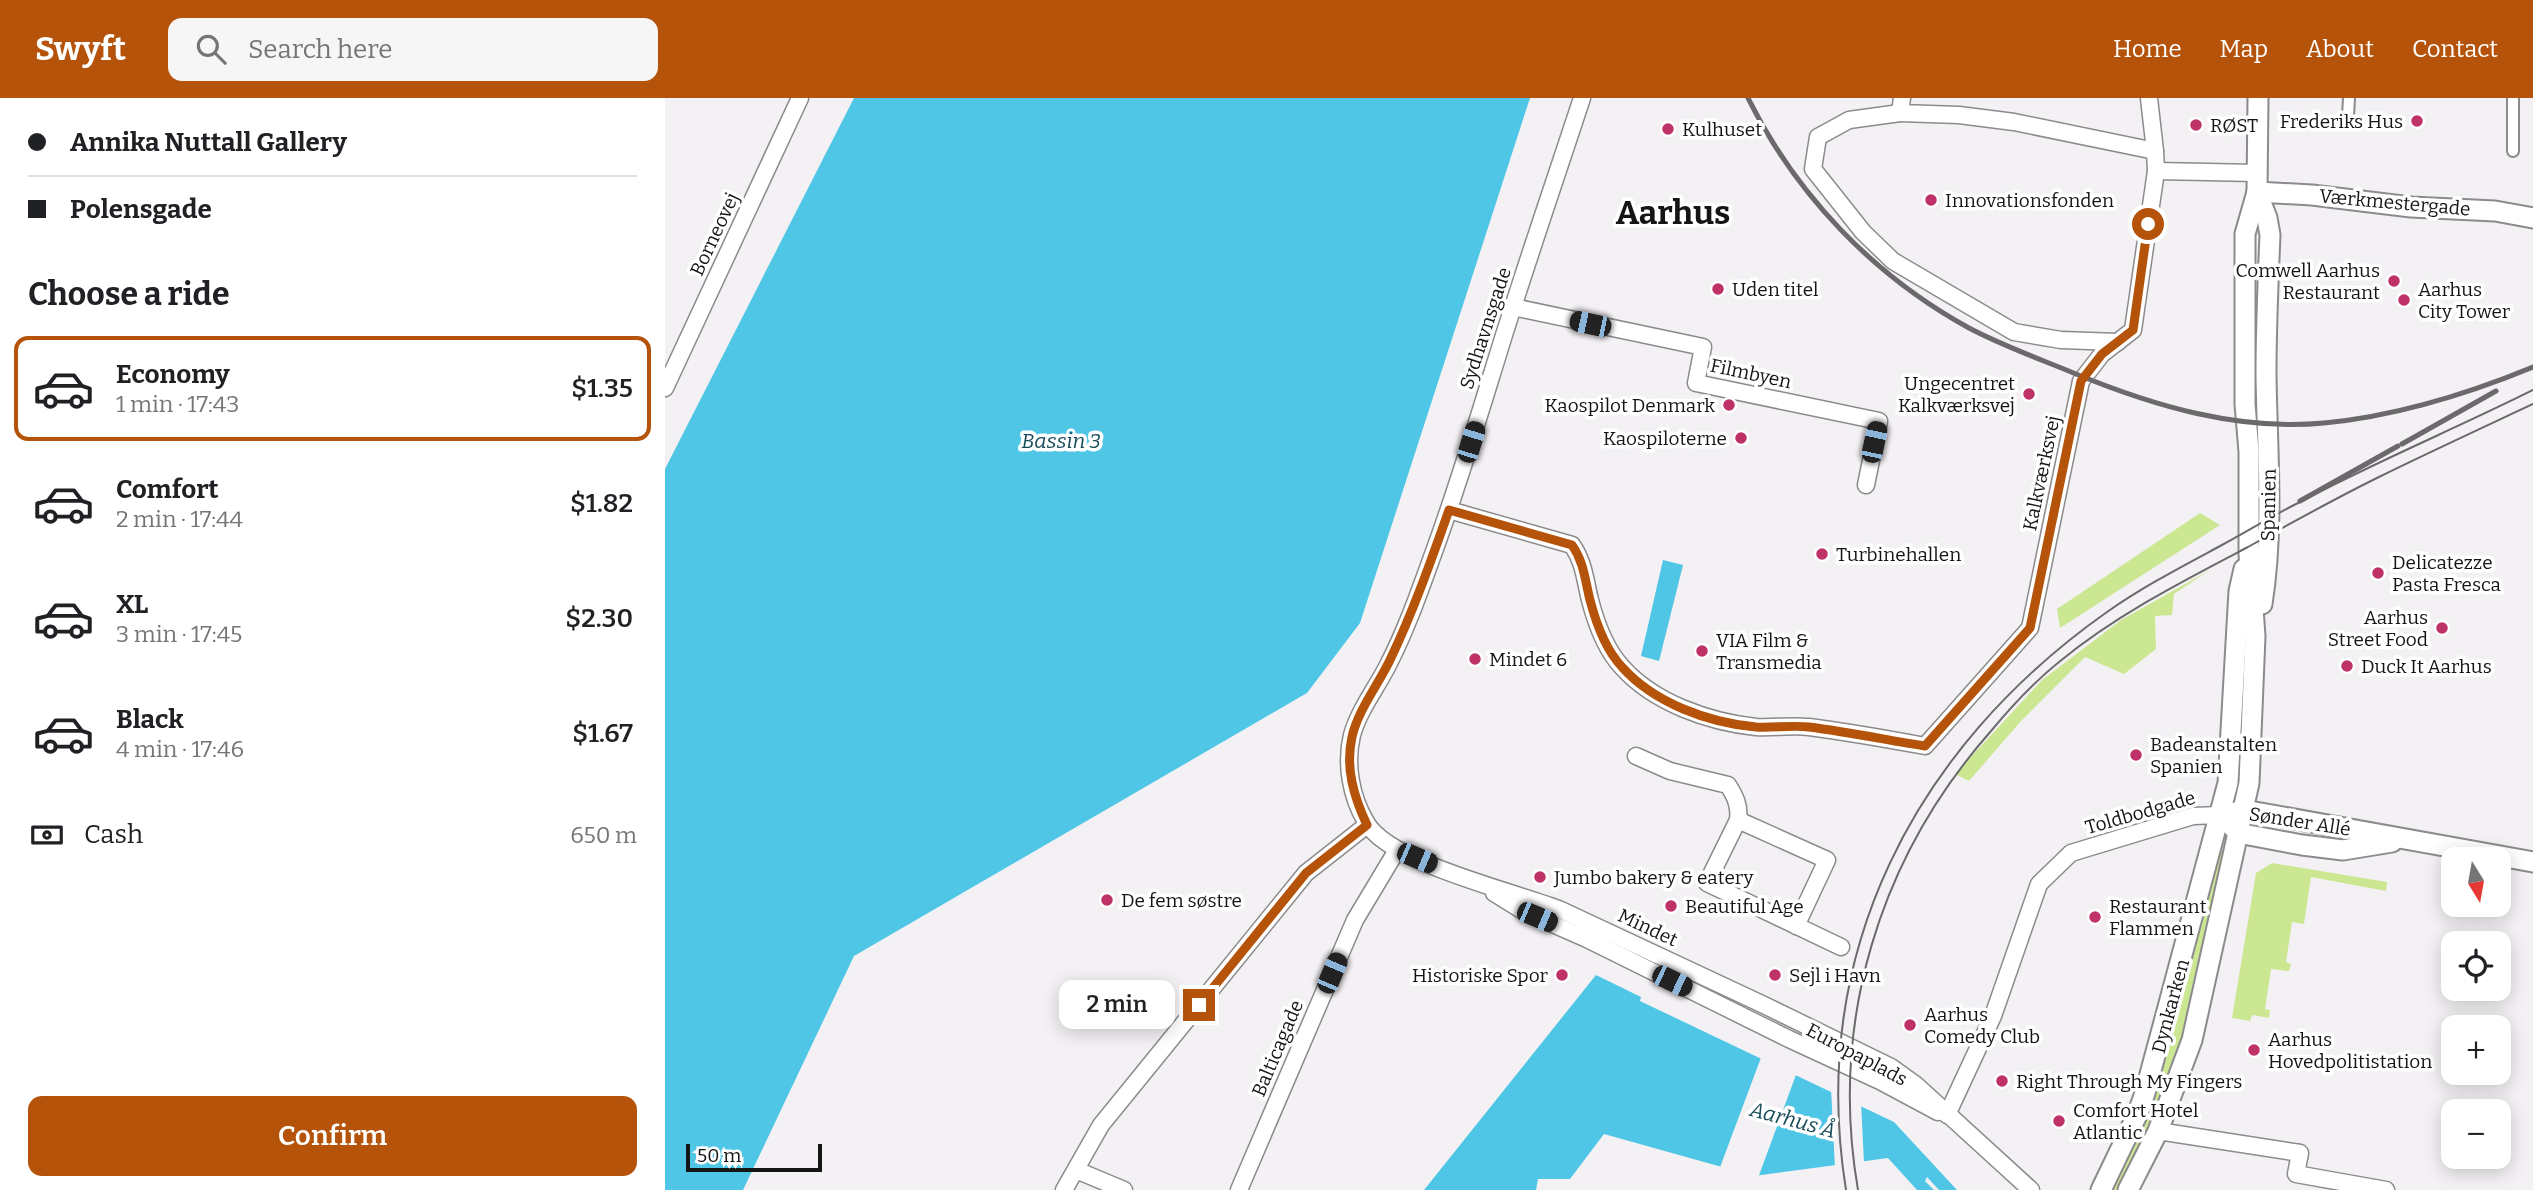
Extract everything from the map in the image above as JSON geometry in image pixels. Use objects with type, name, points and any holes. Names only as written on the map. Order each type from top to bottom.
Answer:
[{"type":"street","name":"Borneovej","points":[[665,388],[800,98]]},
{"type":"street","name":"Sydhavnsgade","points":[[1357,723],[1411,616],[1449,510],[1582,98]]},
{"type":"street","name":"Kalkværksvej","points":[[1449,510],[1572,545],[1581,557],[1590,601],[1602,636],[1621,667],[1650,691],[1703,716],[1755,727],[1806,727],[1925,746],[2030,628],[2081,381],[2102,354],[2133,330],[2156,171],[2149,98]]},
{"type":"street","name":"Spanien","points":[[2244,810],[2249,783],[2255,636],[2249,554],[2249,452],[2245,404],[2245,234],[2257,182],[2258,98]]},
{"type":"street","points":[[2349,98],[2349,116]]},
{"type":"street","points":[[2513,98],[2513,151]]},
{"type":"street","points":[[2118,342],[2061,340],[2014,332],[1893,261],[1863,232],[1813,169],[1818,136],[1849,120],[1901,105],[2014,122],[2155,150]]},
{"type":"street","points":[[2156,171],[2257,182]]},
{"type":"street","name":"Spanien","points":[[2255,636],[2265,581],[2268,523],[2266,374],[2270,235],[2257,182]]},
{"type":"street","name":"Værkmestergade","points":[[2257,182],[2312,195],[2411,207],[2495,211],[2533,218]]},
{"type":"street","name":"Filmbyen","points":[[1513,307],[1703,347],[1696,383],[1879,421],[1866,485]]},
{"type":"street","name":"Spanien","points":[[2249,452],[2266,374]]},
{"type":"street","name":"Spanien","points":[[2220,815],[2228,783],[2239,591],[2249,554]]},
{"type":"street","name":"Mindet","points":[[1357,723],[1350,755],[1350,780],[1367,825],[1380,840],[1397,850],[1477,883],[1529,897],[1561,910],[1797,1022]]},
{"type":"street","points":[[1636,756],[1671,771],[1728,785],[1738,804],[1738,820],[1707,883],[1842,947]]},
{"type":"street","name":"Sønder Allé","points":[[2220,815],[2244,810],[2533,862]]},
{"type":"street","name":"Dynkarken","points":[[2158,1131],[2192,1040],[2244,810]]},
{"type":"street","name":"Sønder Allé","points":[[2220,815],[2238,833],[2302,845],[2343,850],[2406,839]]},
{"type":"street","name":"Toldbodgade","points":[[1947,1115],[1993,1016],[2039,884],[2071,853],[2193,816],[2220,815]]},
{"type":"street","name":"Dynkarken","points":[[2101,1190],[2145,1093],[2220,815]]},
{"type":"street","points":[[1738,820],[1827,860],[1796,926]]},
{"type":"street","points":[[1064,1190],[1101,1125],[1306,873],[1367,825]]},
{"type":"street","name":"Balticagade","points":[[1239,1190],[1355,920],[1397,850]]},
{"type":"street","name":"Mindet","points":[[1477,883],[1523,911],[1587,939],[1789,1039]]},
{"type":"street","name":"Europaplads","points":[[1797,1022],[1901,1074],[2031,1190]]},
{"type":"street","name":"Europaplads","points":[[1789,1039],[1947,1115]]},
{"type":"street","points":[[2128,1190],[2158,1131],[2299,1153],[2296,1174],[2386,1190]]},
{"type":"street","points":[[1076,1170],[1124,1190]]},
{"type":"green space","points":[[2200,513],[2220,525],[2060,628],[2057,609]]},
{"type":"green space","points":[[2210,570],[2174,594],[2172,615],[2155,616],[2156,649],[2124,674],[2085,657],[2021,721],[1969,781],[1955,774],[2042,680],[2121,620]]},
{"type":"green space","points":[[2223,850],[2182,1039],[2157,1115],[2120,1190],[2112,1190],[2134,1148],[2162,1072],[2216,856]]},
{"type":"green space","points":[[2272,863],[2387,882],[2386,891],[2311,877],[2304,924],[2292,922],[2286,962],[2291,964],[2289,971],[2271,969],[2265,1009],[2270,1010],[2269,1018],[2252,1015],[2250,1021],[2232,1018],[2256,873]]},
{"type":"water","name":"Bassin 3","points":[[854,98],[1530,98],[1360,623],[1307,693],[854,956],[743,1190],[665,1190],[665,469]]},
{"type":"water","points":[[1663,560],[1683,565],[1659,661],[1641,656]]},
{"type":"water","name":"Aarhus Å","points":[[1596,975],[1641,997],[1640,1001],[1894,1122],[1957,1190],[1939,1190],[1927,1177],[1925,1181],[1934,1190],[1917,1190],[1888,1158],[1754,1176],[1604,1134],[1570,1179],[1538,1179],[1536,1190],[1424,1190]]},
{"type":"pier","points":[[1762,1055],[1797,1072],[1758,1178],[1752,1179],[1719,1170]]},
{"type":"pier","points":[[1831,1088],[1861,1102],[1864,1163],[1835,1168]]},
{"type":"tram line","points":[[1846,1190],[1838,1103],[1844,1019],[1861,939],[1890,863],[1930,792],[1979,726],[2039,666],[2107,612],[2135,594],[2327,488],[2533,390]]},
{"type":"tram line","points":[[1858,1190],[1851,1127],[1851,1065],[1858,1004],[1872,945],[1892,888],[1919,833],[1952,780],[1999,722],[2032,686],[2059,662],[2103,629],[2150,600],[2362,485],[2533,404]]},
{"type":"railway","points":[[1748,98],[1767,134],[1814,200],[1841,230],[1901,284],[1982,335],[2106,386],[2197,414],[2292,425],[2351,420],[2404,410],[2482,387],[2533,367]]},
{"type":"railway","points":[[2402,444],[2496,391]]},
{"type":"railway","points":[[2300,501],[2398,446]]},
{"type":"place","name":"Frederiks Hus","points":[[2417,121]]},
{"type":"place","name":"RØST","points":[[2196,125]]},
{"type":"place","name":"Kulhuset","points":[[1668,129]]},
{"type":"place","name":"Innovationsfonden","points":[[1931,200]]},
{"type":"place","name":"Comwell Aarhus Restaurant","points":[[2394,281]]},
{"type":"place","name":"Uden titel","points":[[1718,289]]},
{"type":"place","name":"Aarhus City Tower","points":[[2404,300]]},
{"type":"place","name":"Ungecentret Kalkværksvej","points":[[2029,394]]},
{"type":"place","name":"Kaospilot Denmark","points":[[1729,405]]},
{"type":"place","name":"Kaospiloterne","points":[[1741,438]]},
{"type":"place","name":"Turbinehallen","points":[[1822,554]]},
{"type":"place","name":"Delicatezze Pasta Fresca","points":[[2378,573]]},
{"type":"place","name":"Aarhus Street Food","points":[[2442,628]]},
{"type":"place","name":"VIA Film & Transmedia","points":[[1702,651]]},
{"type":"place","name":"Mindet 6","points":[[1475,659]]},
{"type":"place","name":"Duck It Aarhus","points":[[2347,666]]},
{"type":"place","name":"Badeanstalten Spanien","points":[[2136,755]]},
{"type":"place","name":"Jumbo bakery & eatery","points":[[1540,877]]},
{"type":"place","name":"De fem søstre","points":[[1107,900]]},
{"type":"place","name":"Beautiful Age","points":[[1671,906]]},
{"type":"place","name":"Restaurant Flammen","points":[[2095,917]]},
{"type":"place","name":"Historiske Spor","points":[[1562,975]]},
{"type":"place","name":"Sejl i Havn","points":[[1775,975]]},
{"type":"place","name":"Aarhus Comedy Club","points":[[1910,1025]]},
{"type":"place","name":"Aarhus Hovedpolitistation","points":[[2254,1050]]},
{"type":"place","name":"Right Through My Fingers","points":[[2002,1081]]},
{"type":"place","name":"Comfort Hotel Atlantic","points":[[2059,1121]]},
{"type":"district","name":"Aarhus","points":[[1673,212]]},
{"type":"route","points":[[1199,1005],[1306,873],[1367,825],[1350,780],[1352,737],[1411,616],[1449,510],[1572,545],[1581,557],[1590,601],[1602,636],[1621,667],[1650,691],[1674,704],[1703,716],[1755,727],[1806,727],[1925,746],[2030,628],[2081,381],[2102,354],[2133,330],[2148,224]]}]
